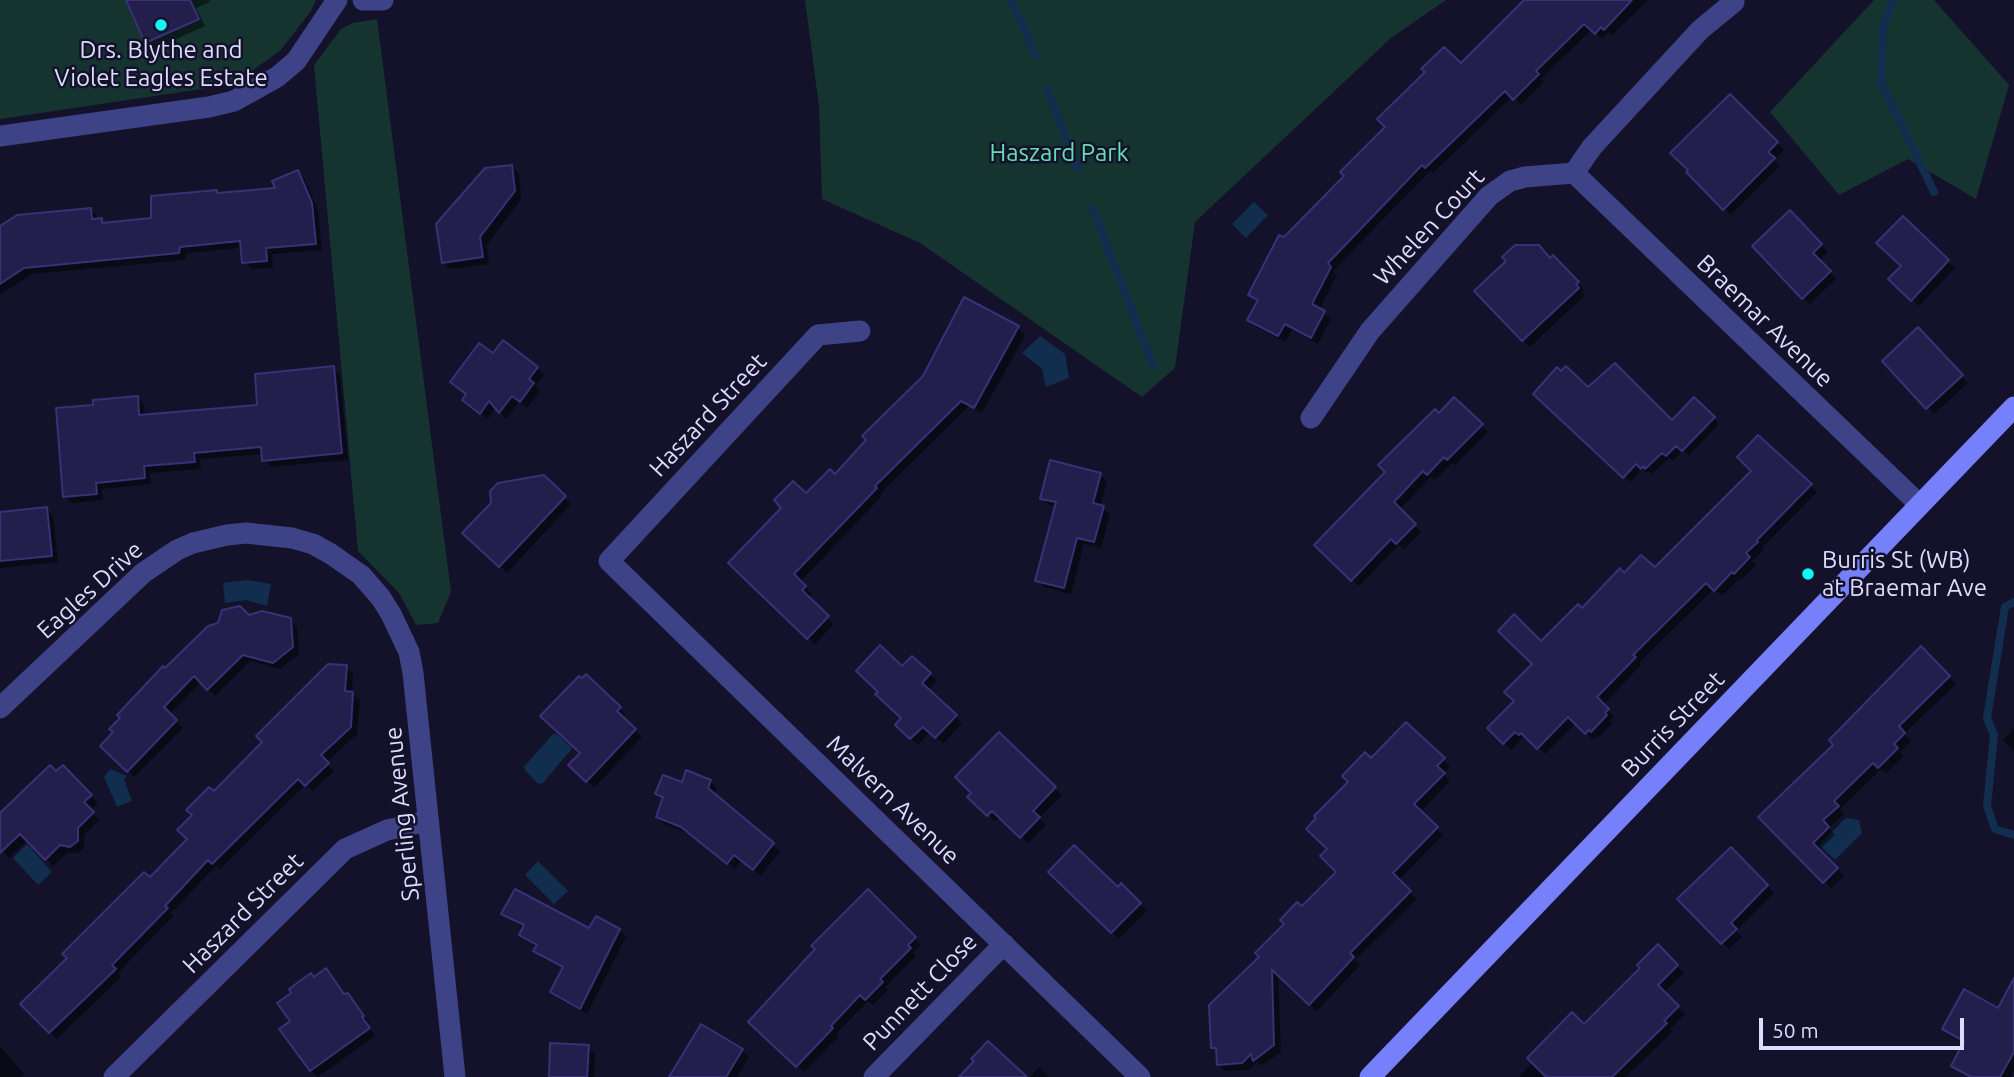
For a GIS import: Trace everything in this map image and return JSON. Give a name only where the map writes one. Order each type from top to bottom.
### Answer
[{"type":"street","points":[[0,136],[209,107],[234,101],[278,77],[296,61],[337,0]]},
{"type":"street","points":[[363,0],[383,0]]},
{"type":"street","points":[[1574,173],[1592,147],[1700,30],[1734,2]]},
{"type":"street","name":"Whelen Court","points":[[1311,418],[1387,310],[1497,188],[1525,177],[1574,173]]},
{"type":"street","name":"Braemar Avenue","points":[[1574,173],[1920,505]]},
{"type":"street","name":"Haszard Street","points":[[608,561],[818,335],[860,331]]},
{"type":"street","name":"Burris Street","points":[[1370,1077],[2014,407]]},
{"type":"street","name":"Eagles Drive","points":[[0,708],[143,573],[177,550],[193,543],[227,535],[268,534],[313,544],[348,565]]},
{"type":"street","name":"Malvern Avenue","points":[[608,561],[1140,1077]]},
{"type":"street","name":"Sperling Avenue","points":[[348,565],[371,585],[381,598],[409,652],[455,1077]]},
{"type":"street","name":"Haszard Street","points":[[114,1077],[345,849],[387,830],[428,821]]},
{"type":"street","name":"Punnett Close","points":[[874,1077],[1004,944]]},
{"type":"green space","points":[[0,0],[316,0],[311,11],[280,51],[240,79],[222,86],[0,119]]},
{"type":"green space","name":"Haszard Park","points":[[805,0],[1446,0],[1391,38],[1195,222],[1175,368],[1142,397],[920,243],[822,199],[819,106]]},
{"type":"green space","points":[[1874,0],[1934,0],[2009,85],[1976,199],[1908,159],[1839,195],[1770,112]]},
{"type":"green space","points":[[377,19],[451,592],[438,623],[416,625],[399,593],[358,551],[314,65],[341,29],[353,23]]},
{"type":"water","points":[[1254,202],[1268,215],[1246,238],[1232,224]]},
{"type":"water","points":[[1040,336],[1065,354],[1069,378],[1046,387],[1042,369],[1022,353]]},
{"type":"water","points":[[248,580],[271,584],[267,606],[246,600],[225,603],[223,583]]},
{"type":"water","points":[[553,734],[557,734],[572,748],[542,784],[537,783],[524,767]]},
{"type":"water","points":[[110,769],[127,776],[124,779],[132,801],[117,807],[104,777]]},
{"type":"water","points":[[1846,818],[1859,820],[1862,833],[1835,860],[1819,845]]},
{"type":"water","points":[[27,844],[52,872],[38,885],[13,858]]},
{"type":"water","points":[[538,861],[568,891],[554,904],[525,875]]},
{"type":"building","name":"Drs. Blythe and Violet Eagles Estate","points":[[126,0],[190,0],[199,19],[145,43]]},
{"type":"building","points":[[1524,0],[1632,0],[1604,30],[1601,27],[1595,34],[1584,24],[1536,71],[1539,74],[1513,100],[1505,91],[1425,168],[1422,165],[1328,263],[1331,267],[1312,304],[1325,311],[1311,338],[1285,324],[1278,336],[1247,320],[1258,300],[1248,295],[1279,235],[1284,237],[1344,176],[1340,172],[1385,127],[1377,119],[1425,72],[1421,69],[1444,47],[1461,63]]},
{"type":"building","points":[[1730,94],[1778,142],[1768,152],[1775,158],[1723,210],[1670,153]]},
{"type":"building","points":[[512,165],[515,191],[480,237],[483,257],[442,263],[436,224],[485,168]]},
{"type":"building","points":[[298,170],[312,203],[316,244],[266,248],[267,261],[242,263],[240,241],[180,247],[179,253],[24,268],[0,284],[0,226],[17,215],[91,208],[92,219],[102,218],[102,223],[151,218],[151,196],[275,188],[272,181]]},
{"type":"building","points":[[1790,210],[1822,244],[1813,253],[1831,271],[1802,299],[1752,246]]},
{"type":"building","points":[[1903,216],[1949,260],[1911,301],[1888,279],[1901,266],[1876,243]]},
{"type":"building","points":[[1515,245],[1539,245],[1550,258],[1553,255],[1579,282],[1576,284],[1579,288],[1522,341],[1474,291],[1506,261],[1502,257]]},
{"type":"building","points":[[964,297],[1019,326],[974,408],[961,401],[875,486],[877,488],[794,574],[806,586],[802,590],[829,616],[807,639],[728,563],[781,508],[774,500],[793,481],[806,493],[830,469],[835,474],[866,440],[862,436],[923,376]]},
{"type":"building","points":[[1918,327],[1963,375],[1926,409],[1882,361]]},
{"type":"building","points":[[503,340],[538,367],[529,379],[534,383],[520,402],[512,396],[499,413],[489,401],[480,414],[462,400],[466,394],[450,382],[479,343],[493,353]]},
{"type":"building","points":[[1615,363],[1672,420],[1694,397],[1715,417],[1682,451],[1676,446],[1666,456],[1662,453],[1645,469],[1636,464],[1623,478],[1533,394],[1557,367],[1561,371],[1566,366],[1588,387]]},
{"type":"building","points":[[334,366],[342,453],[262,461],[261,447],[194,453],[195,462],[144,466],[145,478],[96,483],[97,494],[63,497],[56,408],[93,405],[93,400],[138,396],[139,415],[257,405],[255,374]]},
{"type":"building","points":[[1454,397],[1483,424],[1447,460],[1444,457],[1427,475],[1423,471],[1394,502],[1416,524],[1396,544],[1391,539],[1351,581],[1314,545],[1385,472],[1378,465],[1435,409],[1439,413]]},
{"type":"building","points":[[1758,435],[1812,484],[1757,540],[1746,553],[1750,557],[1734,574],[1732,572],[1714,591],[1706,583],[1633,655],[1636,657],[1597,697],[1609,709],[1605,713],[1607,715],[1591,732],[1589,730],[1585,734],[1568,717],[1537,749],[1521,733],[1519,735],[1515,732],[1503,744],[1487,728],[1514,701],[1504,692],[1532,664],[1498,631],[1514,614],[1541,641],[1578,604],[1582,608],[1620,568],[1624,573],[1641,555],[1655,567],[1751,471],[1737,457]]},
{"type":"building","points":[[1050,460],[1101,473],[1093,503],[1104,506],[1094,542],[1077,538],[1064,588],[1035,581],[1056,502],[1040,499]]},
{"type":"building","points":[[544,475],[566,496],[499,567],[462,533],[491,503],[490,491],[498,483]]},
{"type":"building","points":[[47,507],[52,556],[0,561],[0,512]]},
{"type":"building","points":[[240,606],[249,615],[262,611],[291,618],[293,647],[273,663],[243,655],[207,690],[194,676],[164,707],[177,720],[127,772],[100,746],[113,732],[109,729],[120,718],[117,715],[163,666],[165,668],[208,626],[218,623],[222,610]]},
{"type":"building","points":[[880,645],[902,666],[912,656],[931,673],[922,683],[957,715],[935,738],[923,727],[910,739],[895,725],[901,718],[875,694],[878,692],[856,671]]},
{"type":"building","points":[[1921,646],[1950,676],[1899,726],[1905,733],[1894,744],[1898,748],[1878,768],[1873,763],[1834,801],[1839,806],[1823,820],[1829,827],[1813,843],[1838,868],[1823,883],[1758,817],[1833,745],[1829,740]]},
{"type":"building","points":[[328,664],[347,665],[345,691],[353,692],[351,727],[321,755],[329,763],[305,786],[298,779],[212,864],[208,860],[165,906],[168,908],[112,965],[116,969],[49,1033],[20,1004],[67,958],[62,954],[144,872],[150,877],[187,839],[177,830],[192,815],[186,810],[209,787],[214,791],[262,742],[256,736]]},
{"type":"building","points":[[586,674],[621,707],[617,711],[636,729],[586,782],[568,765],[580,753],[540,716],[579,676],[582,678]]},
{"type":"building","points":[[1406,722],[1445,758],[1437,766],[1445,773],[1414,804],[1438,827],[1393,873],[1411,891],[1350,953],[1354,957],[1309,1005],[1272,970],[1274,1045],[1253,1061],[1251,1054],[1242,1063],[1217,1065],[1216,1048],[1211,1048],[1209,1005],[1259,957],[1255,953],[1284,924],[1280,920],[1297,902],[1302,906],[1336,872],[1320,856],[1327,849],[1306,829],[1316,818],[1314,816],[1348,782],[1342,776],[1365,752],[1371,758]]},
{"type":"building","points":[[999,732],[1056,787],[1033,811],[1040,817],[1020,838],[992,811],[987,816],[967,797],[971,793],[955,777]]},
{"type":"building","points":[[50,765],[56,771],[63,765],[92,795],[84,802],[94,812],[78,828],[78,841],[70,847],[60,845],[45,860],[20,834],[0,853],[0,813]]},
{"type":"building","points":[[686,770],[711,780],[708,788],[774,843],[753,870],[734,855],[727,864],[681,827],[656,817],[663,797],[655,794],[663,775],[682,782]]},
{"type":"building","points":[[1074,845],[1118,887],[1121,883],[1141,903],[1111,933],[1048,872]]},
{"type":"building","points":[[1731,847],[1768,885],[1731,923],[1737,929],[1721,944],[1677,899]]},
{"type":"building","points":[[515,889],[589,928],[596,916],[620,929],[580,1009],[550,992],[563,967],[533,951],[537,945],[519,935],[524,925],[501,914]]},
{"type":"building","points":[[868,889],[916,937],[908,945],[911,948],[880,979],[883,982],[865,1000],[860,995],[796,1067],[748,1022],[815,949],[811,946]]},
{"type":"building","points":[[1658,944],[1678,965],[1658,985],[1679,1006],[1664,1021],[1667,1023],[1612,1077],[1546,1077],[1527,1058],[1572,1012],[1584,1024],[1640,968],[1637,965]]},
{"type":"building","points":[[326,968],[344,994],[348,993],[370,1028],[310,1071],[279,1029],[290,1021],[277,1003],[291,993],[289,989],[311,973],[314,977]]},
{"type":"building","points":[[2014,978],[2014,1052],[2000,1077],[1971,1077],[1951,1066],[1964,1041],[1942,1029],[1964,989],[1998,1008]]},
{"type":"building","points":[[701,1024],[743,1049],[726,1077],[669,1077]]},
{"type":"building","points":[[988,1041],[1027,1077],[959,1077]]},
{"type":"building","points":[[550,1043],[589,1045],[587,1077],[549,1077]]},
{"type":"waterway","points":[[1010,0],[1035,55]]},
{"type":"waterway","points":[[1893,0],[1883,27],[1881,82],[1934,192]]},
{"type":"waterway","points":[[1047,89],[1078,169]]},
{"type":"waterway","points":[[1093,209],[1153,366]]},
{"type":"waterway","points":[[2014,602],[2005,607],[1987,718],[1994,735],[1987,806],[1995,829],[2014,835]]},
{"type":"place","name":"Drs. Blythe and Violet Eagles Estate","points":[[161,25]]},
{"type":"place","name":"Burris St (WB) at Braemar Ave","points":[[1808,574]]}]
